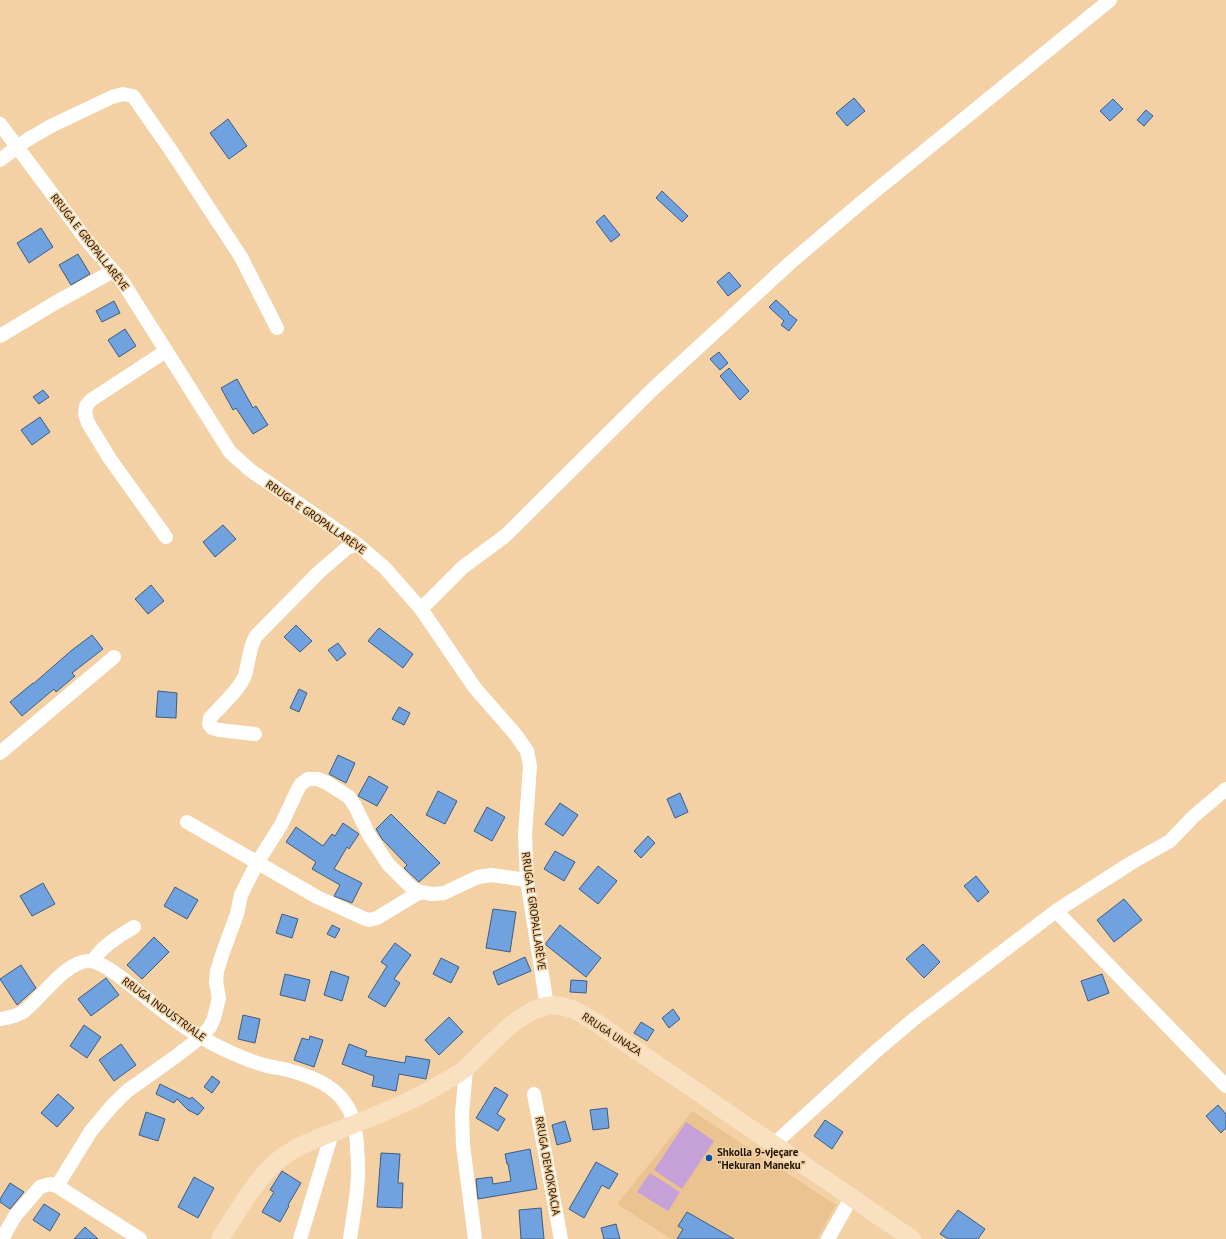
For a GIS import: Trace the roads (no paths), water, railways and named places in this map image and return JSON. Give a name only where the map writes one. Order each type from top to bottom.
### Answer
[{"type":"main road","name":"RRUGA UNAZA","points":[[220,1239],[249,1193],[275,1163],[290,1151],[307,1142],[405,1104],[444,1083],[466,1068],[498,1037],[520,1019],[535,1010],[547,1006],[559,1006],[569,1009],[594,1021],[912,1239]]},
{"type":"street","points":[[421,609],[463,567],[505,536],[654,388],[790,263],[863,201],[1110,0]]},
{"type":"street","points":[[0,160],[27,140],[51,126],[112,97],[123,94],[134,96],[241,257],[277,328]]},
{"type":"street","name":"RRUGA E GROPALLARËVE","points":[[0,124],[88,242],[122,281],[230,452],[250,470],[358,544],[385,568],[421,609],[475,688],[516,735],[527,751],[530,766],[525,835],[527,880],[547,1006]]},
{"type":"street","points":[[0,336],[113,271]]},
{"type":"street","points":[[166,351],[91,400],[86,406],[85,414],[88,423],[110,459],[166,537]]},
{"type":"street","points":[[255,734],[212,728],[209,724],[210,718],[241,683],[245,675],[251,644],[256,636],[324,568],[347,548],[358,544]]},
{"type":"street","points":[[0,753],[114,657]]},
{"type":"street","points":[[57,1186],[91,1131],[111,1107],[127,1091],[201,1038],[210,1027],[219,998],[216,982],[217,971],[237,914],[241,895],[257,862],[281,825],[301,784],[308,779],[318,779],[327,783],[348,798],[356,806],[370,835],[388,864],[412,888],[420,892],[432,894],[444,893],[478,877],[491,875],[527,880]]},
{"type":"street","points":[[774,1145],[874,1053],[914,1019],[1056,911],[1131,862],[1170,841],[1194,816],[1226,790]]},
{"type":"street","points":[[187,822],[317,896],[369,920],[377,918],[420,892]]},
{"type":"street","points":[[1056,911],[1226,1086]]},
{"type":"street","points":[[0,1019],[22,1013],[31,1006],[52,982],[80,962],[93,961],[98,952],[104,947],[134,927]]},
{"type":"street","name":"RRUGA INDUSTRIALE","points":[[93,961],[102,964],[153,1004],[201,1038],[252,1061],[291,1071],[321,1083],[336,1093],[345,1102],[351,1112],[355,1124],[358,1166],[358,1181],[350,1239]]},
{"type":"street","points":[[466,1068],[462,1114],[463,1146],[475,1239]]},
{"type":"street","name":"RRUGA DEMOKRACIA","points":[[534,1094],[561,1239]]},
{"type":"street","points":[[300,1239],[332,1133]]},
{"type":"street","points":[[2,1239],[15,1216],[40,1187],[50,1184],[57,1186],[140,1239]]},
{"type":"street","points":[[828,1239],[851,1198]]},
{"type":"place","name":"Shkolla 9-vjeçare \"Hekuran Maneku\"","points":[[709,1158]]}]
